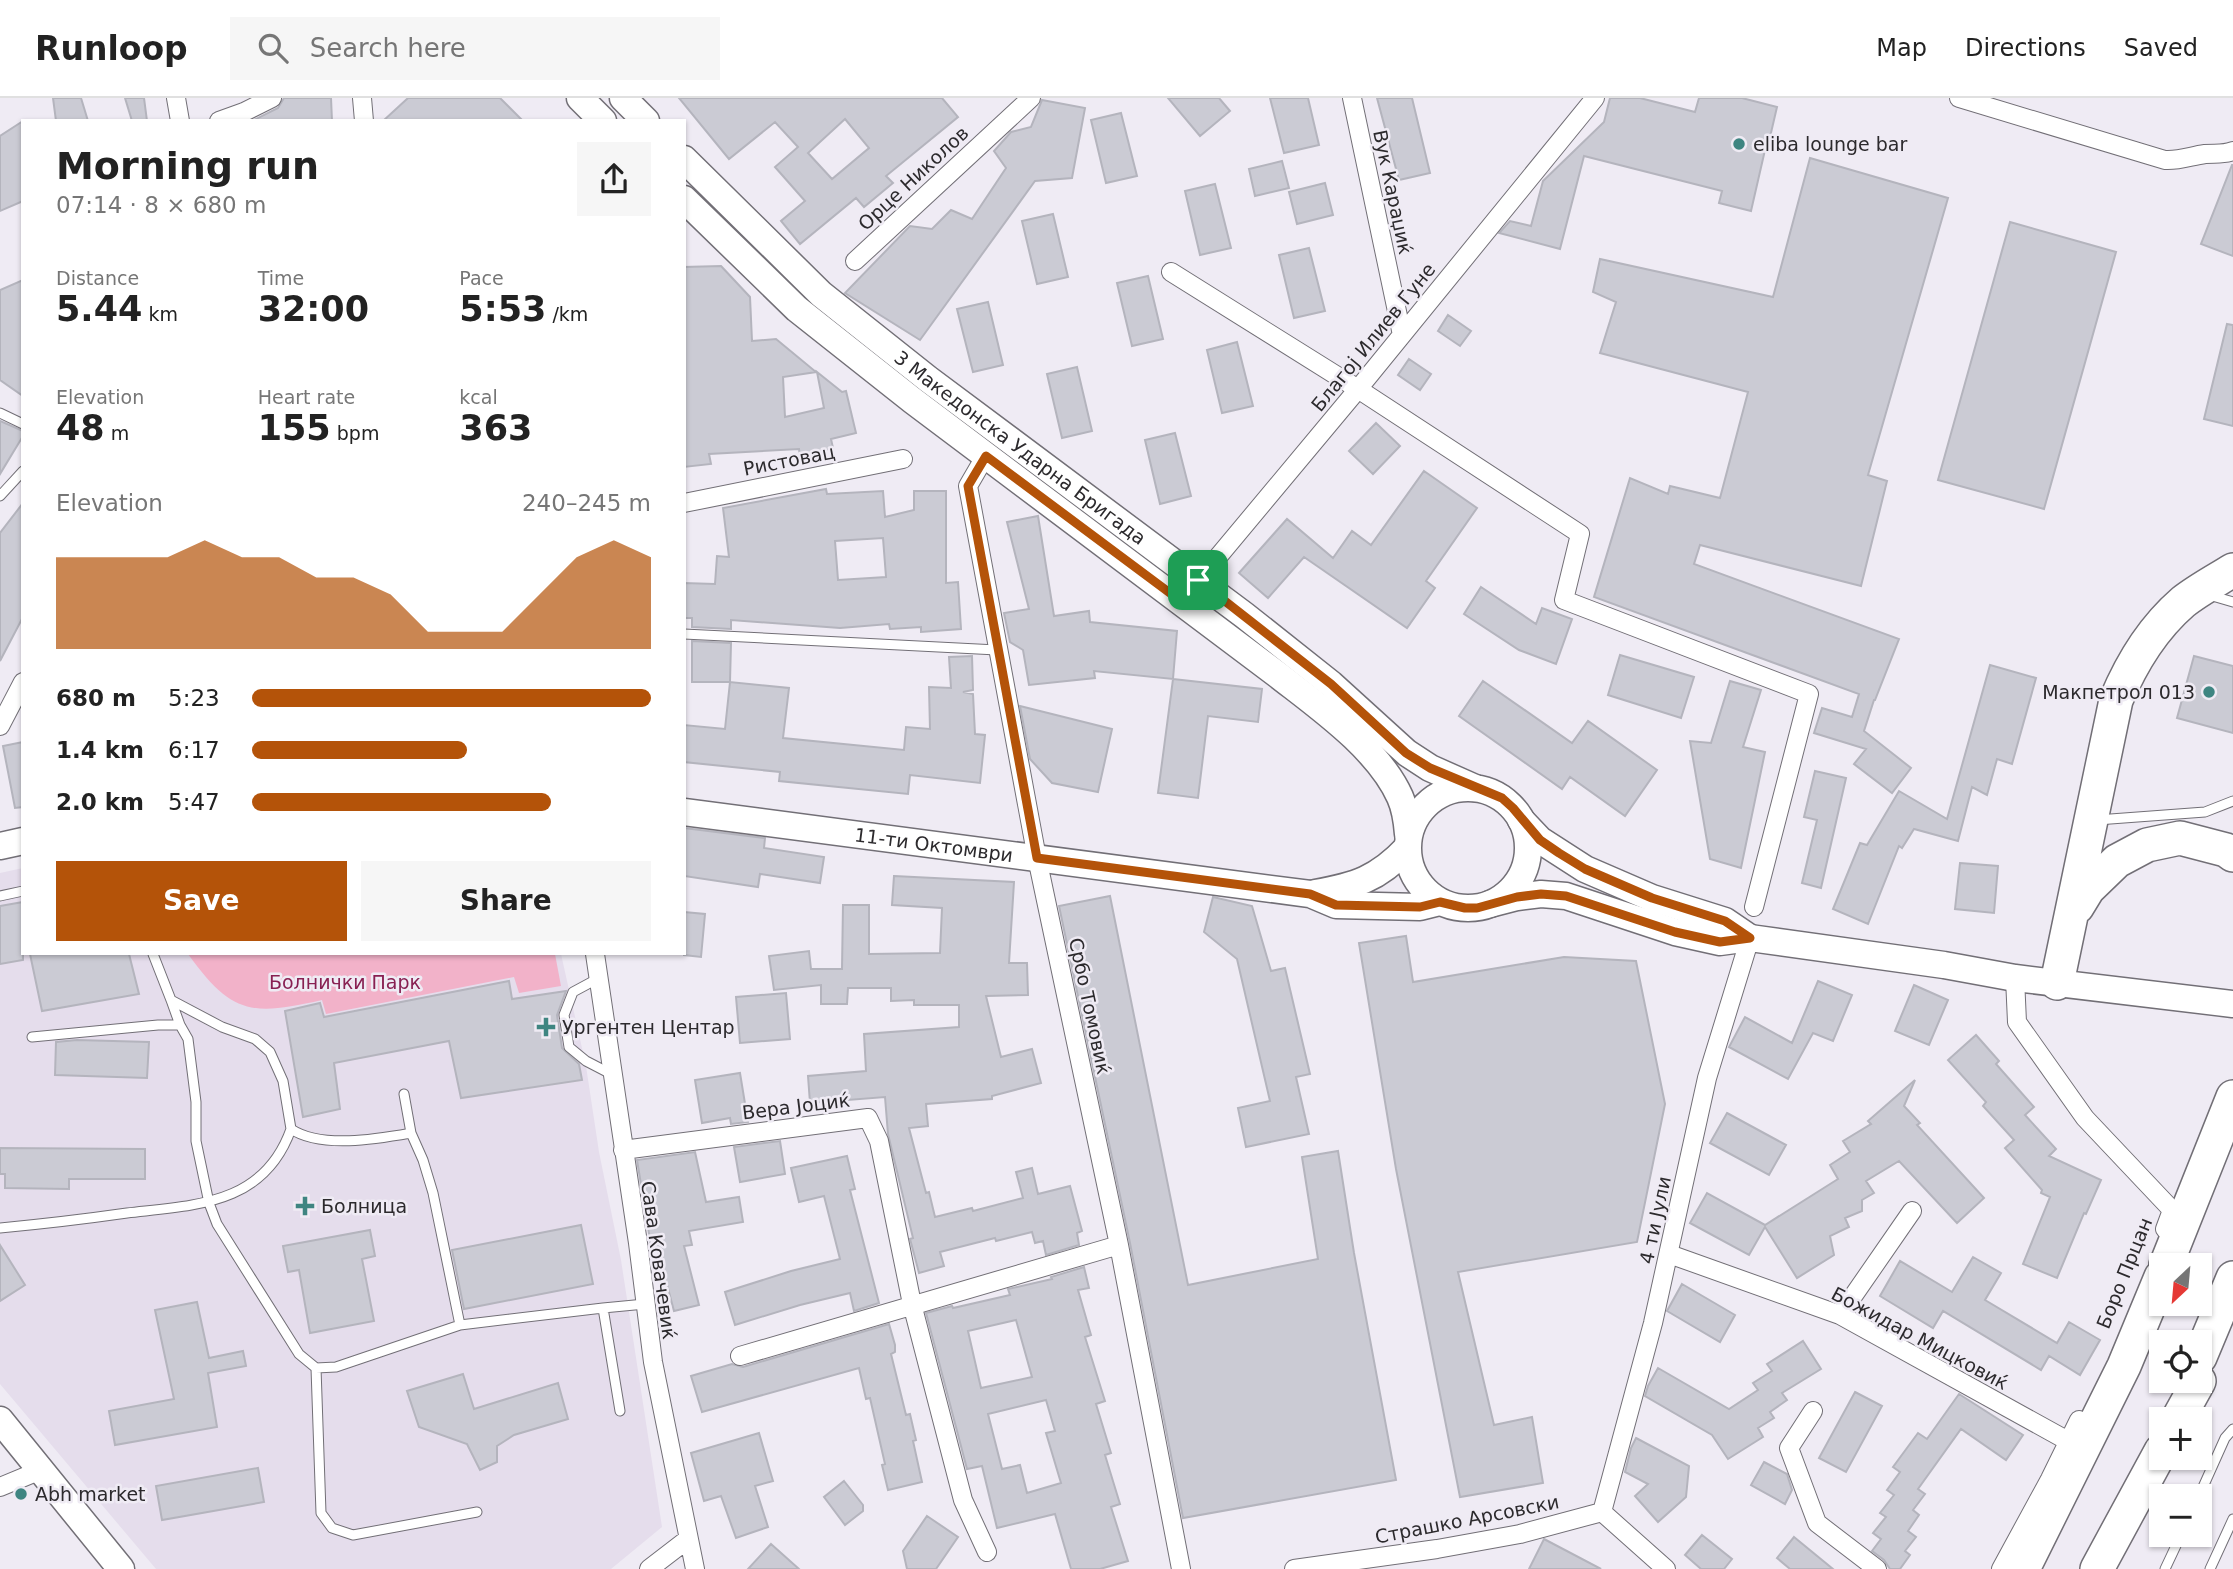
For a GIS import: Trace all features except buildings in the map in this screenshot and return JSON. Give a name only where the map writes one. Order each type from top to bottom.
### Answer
[{"type":"highway","points":[[2057,983],[2116,699],[2121,686],[2148,639],[2183,602],[2233,570]]},
{"type":"highway","points":[[2073,912],[2088,889],[2118,861],[2147,845],[2180,838],[2226,850],[2233,855]]},
{"type":"highway","points":[[2171,1253],[2233,1097]]},
{"type":"highway","points":[[2189,1253],[2233,1136]]},
{"type":"highway","points":[[2211,1330],[2233,1278]]},
{"type":"highway","points":[[2023,1569],[2124,1366],[2149,1306]]},
{"type":"highway","points":[[2039,1569],[2104,1450],[2163,1316]]},
{"type":"highway","points":[[2212,1356],[2233,1316]]},
{"type":"highway","points":[[2139,1493],[2149,1470]]},
{"type":"highway","points":[[2096,1569],[2151,1470]]},
{"type":"main road","points":[[580,98],[601,119]]},
{"type":"main road","points":[[623,98],[644,119]]},
{"type":"main road","name":"3 Македонска Ударна Бригада","points":[[686,161],[821,294],[928,379],[1198,580],[1331,684],[1406,753],[1430,768],[1475,788]]},
{"type":"main road","name":"3 Македонска Ударна Бригада","points":[[686,201],[797,309],[1329,716],[1372,756],[1400,796],[1408,841]]},
{"type":"main road","points":[[686,233],[713,227]]},
{"type":"main road","points":[[1750,938],[1725,921],[1652,898],[1585,869],[1540,840],[1513,808],[1489,791],[1475,788],[1453,789],[1433,798],[1414,820],[1408,841],[1409,865],[1416,880],[1440,902],[1465,908],[1541,894],[1566,896],[1675,932],[1720,942],[1750,938],[1930,963],[2015,978],[2233,1004]]},
{"type":"main road","name":"11-ти Октомври","points":[[686,813],[1310,894]]},
{"type":"main road","points":[[1490,904],[1503,898],[1513,888],[1527,862],[1527,834],[1521,820]]},
{"type":"main road","points":[[0,846],[21,841]]},
{"type":"main road","points":[[1310,894],[1350,887],[1381,873],[1408,841]]},
{"type":"main road","points":[[1310,894],[1336,905],[1420,907],[1440,902]]},
{"type":"main road","points":[[0,1420],[121,1569]]},
{"type":"street","points":[[176,98],[180,119]]},
{"type":"street","points":[[225,119],[272,98]]},
{"type":"street","points":[[362,98],[364,119]]},
{"type":"street","name":"Орце Николов","points":[[855,261],[1031,98]]},
{"type":"street","name":"Вук Караџиќ","points":[[1352,98],[1402,335]]},
{"type":"street","name":"Благој Илиев Гуне","points":[[1182,602],[1595,98]]},
{"type":"street","points":[[1959,98],[2165,160],[2185,160],[2233,151]]},
{"type":"street","points":[[1171,272],[1358,389],[1580,534],[1564,600],[1809,694],[1754,907]]},
{"type":"street","name":"Србо Томовиќ","points":[[986,456],[968,486],[1037,858],[1119,1245],[1181,1569]]},
{"type":"street","name":"Ристовац","points":[[686,503],[903,459]]},
{"type":"street","points":[[0,726],[21,686]]},
{"type":"street","name":"4 ти Јули","points":[[1602,1512],[1669,1254],[1707,1078],[1750,938]]},
{"type":"street","name":"Сава Ковачевиќ","points":[[595,955],[653,1362],[695,1569]]},
{"type":"street","name":"Боро Прцан","points":[[2001,1569],[2123,1337],[2172,1210],[2085,1118],[2017,1022],[2015,978]]},
{"type":"street","name":"Вера Јоциќ","points":[[623,1150],[868,1118],[879,1141],[912,1304],[963,1500],[987,1552]]},
{"type":"street","points":[[1840,1315],[1912,1211]]},
{"type":"street","points":[[740,1356],[1119,1245]]},
{"type":"street","name":"Божидар Мицковиќ","points":[[1669,1254],[1840,1315],[2068,1441]]},
{"type":"street","points":[[1813,1411],[1789,1448],[1817,1524],[1877,1569]]},
{"type":"street","points":[[0,1487],[41,1470]]},
{"type":"street","points":[[1602,1512],[1667,1569]]},
{"type":"street","name":"Страшко Арсовски","points":[[1294,1569],[1451,1547],[1520,1534],[1602,1512]]},
{"type":"street","points":[[649,1569],[688,1539]]},
{"type":"lane","points":[[0,414],[21,423]]},
{"type":"lane","points":[[0,496],[21,473]]},
{"type":"lane","points":[[2183,602],[2211,594],[2233,602]]},
{"type":"lane","points":[[686,634],[997,650]]},
{"type":"lane","points":[[2091,821],[2205,812],[2233,801]]},
{"type":"lane","points":[[0,896],[21,891]]},
{"type":"lane","points":[[153,955],[188,1039],[193,1066],[196,1141],[209,1203],[217,1224],[299,1354],[316,1368],[336,1367],[460,1325],[645,1304]]},
{"type":"lane","points":[[599,977],[573,992],[564,1015],[569,1047],[586,1061],[612,1075]]},
{"type":"lane","points":[[0,1228],[209,1203],[244,1188],[275,1163],[285,1147],[291,1129],[283,1082],[270,1052],[255,1039],[222,1027],[171,1000]]},
{"type":"lane","points":[[32,1037],[180,1025]]},
{"type":"lane","points":[[404,1094],[411,1132],[433,1193],[460,1325]]},
{"type":"lane","points":[[291,1129],[301,1136],[353,1140],[411,1132]]},
{"type":"lane","points":[[603,1308],[620,1411]]},
{"type":"lane","points":[[316,1368],[321,1513],[332,1528],[353,1535],[477,1512]]},
{"type":"lane","points":[[2204,1484],[2225,1438],[2233,1429]]},
{"type":"lane","points":[[2210,1569],[2233,1519]]},
{"type":"lane","points":[[2165,1569],[2175,1547]]},
{"type":"shaded area","name":"Болница","points":[[21,868],[21,955],[561,955],[586,1066],[599,1152],[621,1260],[662,1527],[611,1569],[156,1569],[0,1384],[0,873]]},
{"type":"green space","name":"Болнички Парк","points":[[189,955],[555,955],[561,986],[519,993],[514,977],[326,1014],[322,1000],[278,1008],[245,1006],[231,1000]]},
{"type":"place","name":"eliba lounge bar","points":[[1739,144]]},
{"type":"place","name":"Макпетрол 013","points":[[2209,692]]},
{"type":"place","name":"Ургентен Центар","points":[[546,1027]]},
{"type":"place","name":"Болница","points":[[305,1206]]},
{"type":"place","name":"Abh market","points":[[21,1494]]},
{"type":"route","points":[[986,456],[1182,602],[1198,580],[1331,684],[1406,753],[1430,768],[1502,798],[1540,840],[1559,853],[1585,869],[1652,898],[1725,921],[1750,938],[1720,942],[1675,932],[1591,902],[1566,896],[1541,894],[1517,897],[1477,908],[1440,902],[1420,907],[1336,905],[1310,894],[1037,858],[968,486],[986,456]]}]
